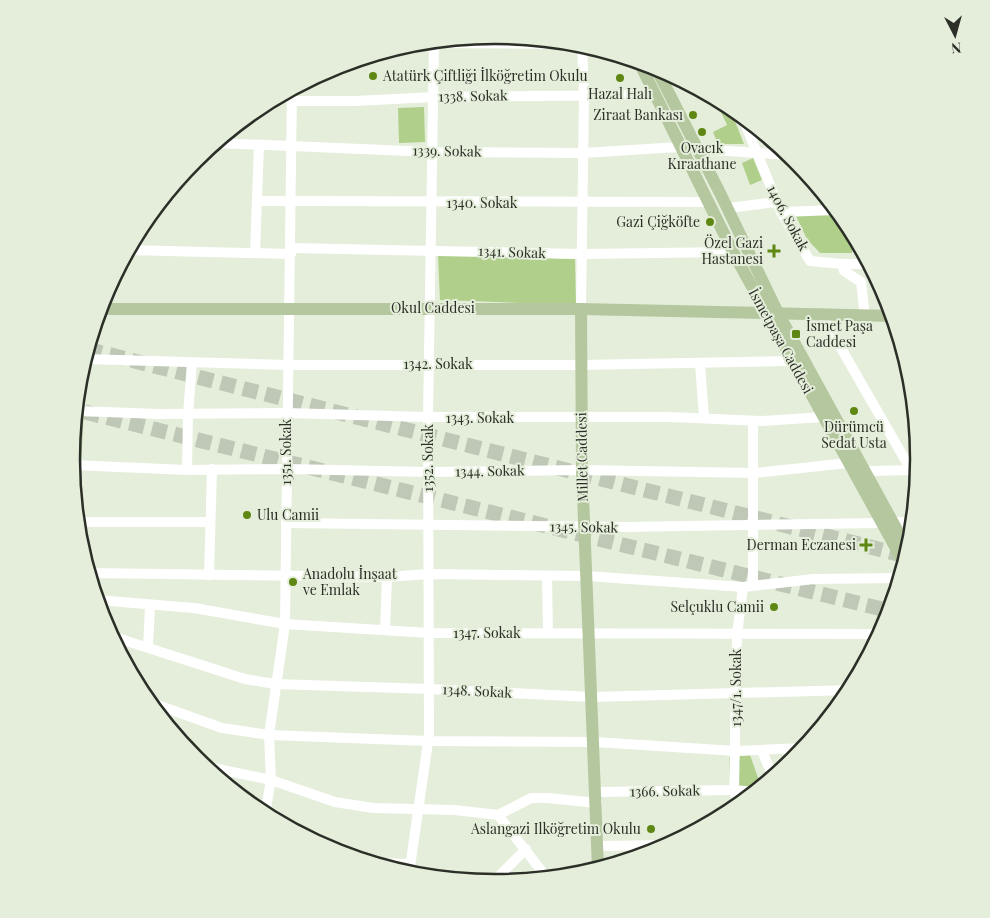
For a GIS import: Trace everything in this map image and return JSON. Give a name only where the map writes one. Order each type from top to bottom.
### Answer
[{"type":"main road","name":"İsmetpaşa Caddesi","points":[[642,71],[733,252],[772,313],[866,471],[899,552]]},
{"type":"main road","name":"İsmetpaşa Caddesi","points":[[660,78],[728,208],[792,361],[848,463],[887,523],[902,542]]},
{"type":"main road","name":"Okul Caddesi","points":[[108,308],[581,309],[885,316]]},
{"type":"main road","name":"Millet Caddesi","points":[[581,309],[582,470],[597,798],[598,861]]},
{"type":"street","name":"1352. Sokak","points":[[410,865],[428,741],[428,417],[434,48]]},
{"type":"street","name":"Millet Caddesi","points":[[581,309],[584,94],[582,53]]},
{"type":"street","name":"1338. Sokak","points":[[296,95],[355,101],[433,96],[654,95]]},
{"type":"street","name":"1351. Sokak","points":[[266,805],[271,780],[269,735],[285,624],[286,413],[289,365],[291,251],[290,97]]},
{"type":"street","name":"1406. Sokak","points":[[747,129],[779,207],[810,261],[842,264]]},
{"type":"street","name":"1339. Sokak","points":[[225,144],[433,152],[583,153],[680,147]]},
{"type":"street","points":[[255,253],[259,145]]},
{"type":"street","points":[[698,149],[777,154]]},
{"type":"street","name":"1340. Sokak","points":[[257,201],[708,202]]},
{"type":"street","points":[[728,208],[779,207],[827,210]]},
{"type":"street","name":"1341. Sokak","points":[[136,250],[255,253],[431,249],[582,254],[733,252]]},
{"type":"street","points":[[862,264],[842,264],[844,271],[861,282],[865,317]]},
{"type":"street","points":[[822,315],[910,463]]},
{"type":"street","name":"1342. Sokak","points":[[92,359],[289,365],[429,363],[581,365],[792,361]]},
{"type":"street","points":[[187,470],[188,414],[192,363]]},
{"type":"street","points":[[700,364],[704,418]]},
{"type":"street","name":"1343. Sokak","points":[[83,411],[188,414],[286,413],[428,417],[704,418],[753,421],[823,417]]},
{"type":"street","name":"1347/1. Sokak","points":[[736,797],[734,790],[737,635],[748,586],[754,524],[753,421]]},
{"type":"street","name":"1344. Sokak","points":[[80,466],[187,470],[287,469],[429,472],[582,470],[755,473],[848,463]]},
{"type":"street","points":[[209,575],[212,469]]},
{"type":"street","points":[[866,471],[910,470]]},
{"type":"street","points":[[85,522],[210,522]]},
{"type":"street","name":"1345. Sokak","points":[[286,523],[584,526],[905,522]]},
{"type":"street","points":[[96,572],[387,577],[428,574],[586,576],[748,586],[814,579],[892,578]]},
{"type":"street","points":[[547,576],[548,633]]},
{"type":"street","points":[[385,630],[387,577]]},
{"type":"street","name":"1347. Sokak","points":[[105,601],[150,606],[194,608],[285,624],[429,633],[871,634]]},
{"type":"street","points":[[148,647],[150,606]]},
{"type":"street","name":"1348. Sokak","points":[[121,639],[245,680],[275,684],[429,688],[592,697],[840,690]]},
{"type":"street","points":[[162,707],[222,728],[269,735],[428,741],[594,742],[736,751],[793,749]]},
{"type":"street","points":[[762,751],[770,770]]},
{"type":"street","points":[[219,769],[271,780],[335,802],[373,808],[455,810],[498,815],[542,871]]},
{"type":"street","name":"1366. Sokak","points":[[498,815],[532,798],[597,798],[744,791]]},
{"type":"street","points":[[598,846],[647,845]]},
{"type":"street","points":[[501,874],[526,849]]},
{"type":"green space","points":[[424,107],[425,142],[399,143],[398,108]]},
{"type":"green space","points":[[720,110],[735,120],[744,144],[718,144],[713,132],[727,125]]},
{"type":"green space","points":[[753,158],[762,180],[750,185],[742,163]]},
{"type":"green space","points":[[795,214],[830,214],[852,246],[852,253],[820,253],[807,239]]},
{"type":"green space","points":[[438,255],[575,259],[576,305],[440,300]]},
{"type":"green space","points":[[750,755],[759,779],[746,790],[729,789],[729,757]]},
{"type":"tunnel","points":[[94,351],[899,554]]},
{"type":"tunnel","points":[[85,412],[882,609]]},
{"type":"place","name":"Atatürk Çiftliği İlköğretim Okulu","points":[[373,76]]},
{"type":"place","name":"Hazal Halı","points":[[620,78]]},
{"type":"place","name":"Ziraat Bankası","points":[[693,115]]},
{"type":"place","name":"Ovacık Kıraathane","points":[[702,132]]},
{"type":"place","name":"Gazi Çiğköfte","points":[[710,222]]},
{"type":"place","name":"Özel Gazi Hastanesi","points":[[774,251]]},
{"type":"place","name":"İsmet Paşa Caddesi","points":[[796,334]]},
{"type":"place","name":"Dürümcü Sedat Usta","points":[[854,411]]},
{"type":"place","name":"Ulu Camii","points":[[247,515]]},
{"type":"place","name":"Derman Eczanesi","points":[[866,545]]},
{"type":"place","name":"Anadolu İnşaat ve Emlak","points":[[293,582]]},
{"type":"place","name":"Selçuklu Camii","points":[[774,607]]},
{"type":"place","name":"Aslangazi Ilköğretim Okulu","points":[[651,829]]}]
